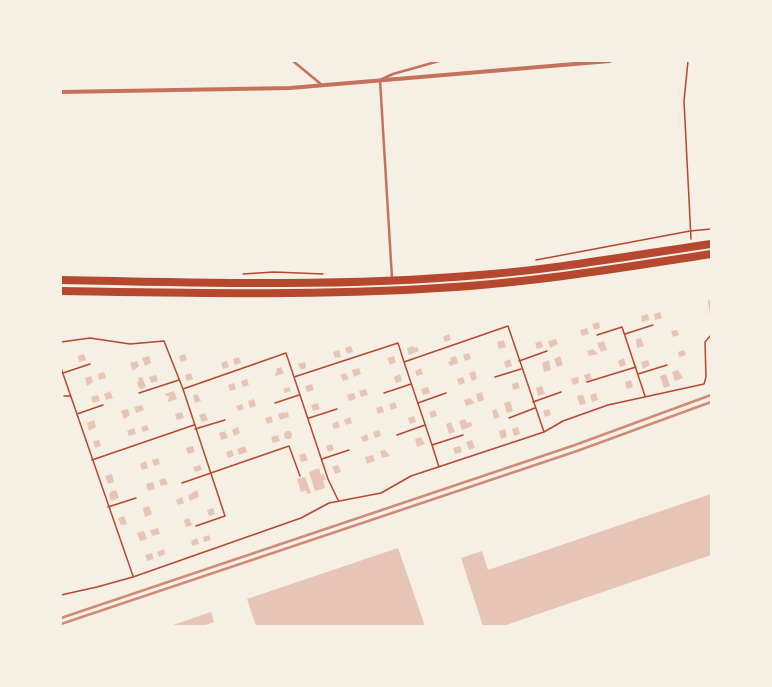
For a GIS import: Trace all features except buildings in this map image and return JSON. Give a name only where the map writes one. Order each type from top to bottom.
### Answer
[{"type":"main road","points":[[61,280],[307,283],[392,280],[482,275],[528,270],[711,244]]},
{"type":"main road","points":[[61,291],[313,293],[439,288],[529,280],[711,254]]},
{"type":"street","points":[[61,92],[323,86],[610,61]]},
{"type":"lane","points":[[293,61],[323,86]]},
{"type":"lane","points":[[392,280],[380,80],[393,74],[439,61]]},
{"type":"path","points":[[688,61],[684,115],[692,247]]},
{"type":"path","points":[[624,334],[653,325]]},
{"type":"path","points":[[404,362],[508,326],[544,432]]},
{"type":"path","points":[[597,335],[622,326],[645,396]]},
{"type":"path","points":[[61,595],[98,588],[133,577],[301,518],[329,503],[338,500],[381,493],[411,476],[544,432],[564,421],[608,404],[704,384],[706,377],[705,342],[711,335]]},
{"type":"path","points":[[61,342],[90,338],[130,344],[164,341],[183,389],[225,516],[196,526]]},
{"type":"path","points":[[294,377],[398,343],[439,467]]},
{"type":"path","points":[[520,361],[547,351]]},
{"type":"path","points":[[183,389],[286,353],[321,459],[332,489],[338,500]]},
{"type":"path","points":[[63,374],[90,364]]},
{"type":"path","points":[[638,374],[666,365]]},
{"type":"path","points":[[587,382],[636,367]]},
{"type":"path","points":[[61,368],[133,577]]},
{"type":"path","points":[[495,377],[522,368]]},
{"type":"path","points":[[139,393],[179,380]]},
{"type":"path","points":[[384,393],[412,384]]},
{"type":"path","points":[[533,402],[561,392]]},
{"type":"path","points":[[418,403],[446,393]]},
{"type":"path","points":[[275,403],[300,394]]},
{"type":"path","points":[[64,396],[71,396]]},
{"type":"path","points":[[77,414],[103,405]]},
{"type":"path","points":[[308,418],[337,408]]},
{"type":"path","points":[[509,418],[536,408]]},
{"type":"path","points":[[196,429],[225,420]]},
{"type":"path","points":[[92,460],[194,425]]},
{"type":"path","points":[[397,435],[426,425]]},
{"type":"path","points":[[432,446],[463,435]]},
{"type":"path","points":[[182,483],[289,446],[300,476]]},
{"type":"path","points":[[321,459],[349,450]]},
{"type":"path","points":[[108,507],[136,498]]},
{"type":"railway","points":[[61,618],[575,445],[711,395]]},
{"type":"railway","points":[[61,624],[577,451],[711,402]]}]
